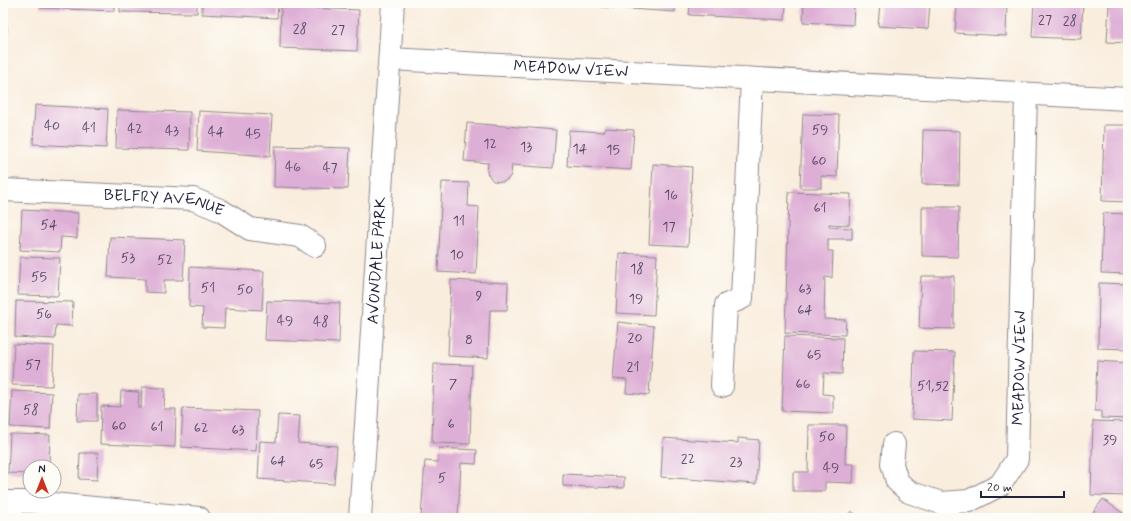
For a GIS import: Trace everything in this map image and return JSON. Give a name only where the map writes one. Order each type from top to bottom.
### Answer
[{"type":"street","name":"AVONDALE PARK","points":[[360,518],[380,179],[393,3]]},
{"type":"street","name":"MEADOW VIEW","points":[[390,59],[1128,99]]},
{"type":"street","points":[[722,386],[726,305],[742,298],[752,79]]},
{"type":"street","name":"MEADOW VIEW","points":[[894,444],[892,464],[897,481],[909,492],[941,504],[969,501],[1000,485],[1017,459],[1026,94]]},
{"type":"street","name":"BELFRY AVENUE","points":[[3,190],[193,199],[220,210],[250,229],[300,236],[315,246]]},
{"type":"street","points":[[3,502],[31,502],[199,518]]},
{"type":"building","points":[[40,3],[114,3],[114,11],[40,8]]},
{"type":"building","points":[[120,3],[197,3],[197,13],[120,12]]},
{"type":"building","points":[[202,3],[278,3],[277,18],[202,14]]},
{"type":"building","points":[[553,3],[589,3],[589,6]]},
{"type":"building","points":[[601,3],[675,3],[675,12],[601,7]]},
{"type":"building","points":[[690,3],[786,3],[785,20],[689,15]]},
{"type":"building","points":[[804,3],[854,3],[853,25],[803,22]]},
{"type":"building","points":[[880,3],[930,3],[928,29],[878,26]]},
{"type":"building","points":[[957,3],[1007,3],[1006,36],[955,33]]},
{"type":"building","points":[[1034,3],[1083,3],[1081,39],[1032,37]]},
{"type":"building","points":[[1109,5],[1128,6],[1128,43],[1107,42]]},
{"type":"building","points":[[281,7],[359,10],[357,51],[280,48]]},
{"type":"building","points":[[3,26],[7,26],[6,50],[3,50]]},
{"type":"building","points":[[35,105],[108,109],[106,148],[33,144]]},
{"type":"building","points":[[117,110],[190,112],[189,150],[116,148]]},
{"type":"building","points":[[199,111],[272,115],[270,156],[197,151]]},
{"type":"building","points":[[803,114],[839,115],[837,177],[821,176],[821,188],[800,188]]},
{"type":"building","points":[[467,123],[556,130],[553,168],[512,165],[511,175],[508,179],[503,182],[493,181],[487,173],[488,163],[464,161]]},
{"type":"building","points":[[1104,125],[1128,125],[1128,202],[1102,201]]},
{"type":"building","points":[[605,128],[634,130],[631,170],[567,166],[569,130],[604,132]]},
{"type":"building","points":[[923,130],[960,131],[959,185],[922,184]]},
{"type":"building","points":[[275,146],[350,148],[348,189],[274,187]]},
{"type":"building","points":[[653,164],[692,167],[688,246],[649,244]]},
{"type":"building","points":[[442,182],[469,183],[468,206],[479,207],[476,274],[438,272]]},
{"type":"building","points":[[789,192],[851,194],[849,225],[829,224],[829,227],[852,228],[852,239],[828,239],[828,251],[833,251],[832,278],[825,277],[824,319],[846,320],[845,335],[785,333]]},
{"type":"building","points":[[922,207],[959,207],[958,257],[922,256]]},
{"type":"building","points":[[22,210],[78,213],[77,238],[61,237],[60,252],[20,250]]},
{"type":"building","points":[[1103,213],[1128,214],[1128,274],[1101,273]]},
{"type":"building","points":[[110,237],[185,240],[183,280],[164,280],[164,293],[145,292],[145,279],[108,277]]},
{"type":"building","points":[[619,253],[657,255],[654,315],[616,313]]},
{"type":"building","points":[[20,257],[60,258],[58,296],[18,295]]},
{"type":"building","points":[[190,267],[264,271],[262,310],[225,308],[224,328],[202,327],[203,308],[189,307]]},
{"type":"building","points":[[921,276],[954,276],[954,329],[919,328]]},
{"type":"building","points":[[451,280],[508,283],[507,310],[490,310],[488,358],[448,356]]},
{"type":"building","points":[[1099,283],[1128,284],[1128,349],[1098,348]]},
{"type":"building","points":[[16,301],[73,302],[72,326],[56,325],[55,339],[15,337]]},
{"type":"building","points":[[267,301],[340,303],[339,343],[265,340]]},
{"type":"building","points":[[618,322],[654,326],[649,395],[626,393],[627,380],[613,379]]},
{"type":"building","points":[[785,336],[843,338],[842,374],[824,373],[823,394],[833,395],[833,413],[782,411]]},
{"type":"building","points":[[14,344],[54,346],[52,386],[12,385]]},
{"type":"building","points":[[914,351],[955,352],[952,421],[912,419]]},
{"type":"building","points":[[1097,361],[1128,363],[1128,419],[1101,418],[1101,411],[1095,411]]},
{"type":"building","points":[[434,364],[472,365],[470,444],[432,443]]},
{"type":"building","points":[[142,387],[165,388],[164,409],[176,409],[175,447],[100,444],[101,406],[120,407],[121,391],[139,392],[138,408],[141,408]]},
{"type":"building","points":[[12,391],[52,393],[50,429],[10,427]]},
{"type":"building","points":[[78,394],[97,394],[97,421],[77,421]]},
{"type":"building","points":[[183,408],[258,411],[256,451],[181,447]]},
{"type":"building","points":[[278,415],[300,416],[298,443],[337,446],[334,484],[258,479],[260,441],[276,442]]},
{"type":"building","points":[[1093,421],[1128,422],[1128,496],[1091,495]]},
{"type":"building","points":[[809,425],[846,425],[845,464],[854,464],[853,483],[825,482],[825,491],[793,491],[793,472],[808,472]]},
{"type":"building","points":[[10,434],[50,435],[49,459],[22,459],[22,474],[8,473]]},
{"type":"building","points":[[663,438],[738,443],[738,438],[759,440],[756,484],[661,477]]},
{"type":"building","points":[[439,448],[477,450],[476,464],[461,463],[458,518],[421,518],[425,461],[438,462]]},
{"type":"building","points":[[80,453],[98,453],[97,480],[79,479]]},
{"type":"building","points":[[563,474],[624,477],[624,488],[563,486]]},
{"type":"building","points":[[1103,499],[1128,517],[1128,518],[1089,518]]},
{"type":"building","points":[[851,511],[860,518],[846,518]]}]
